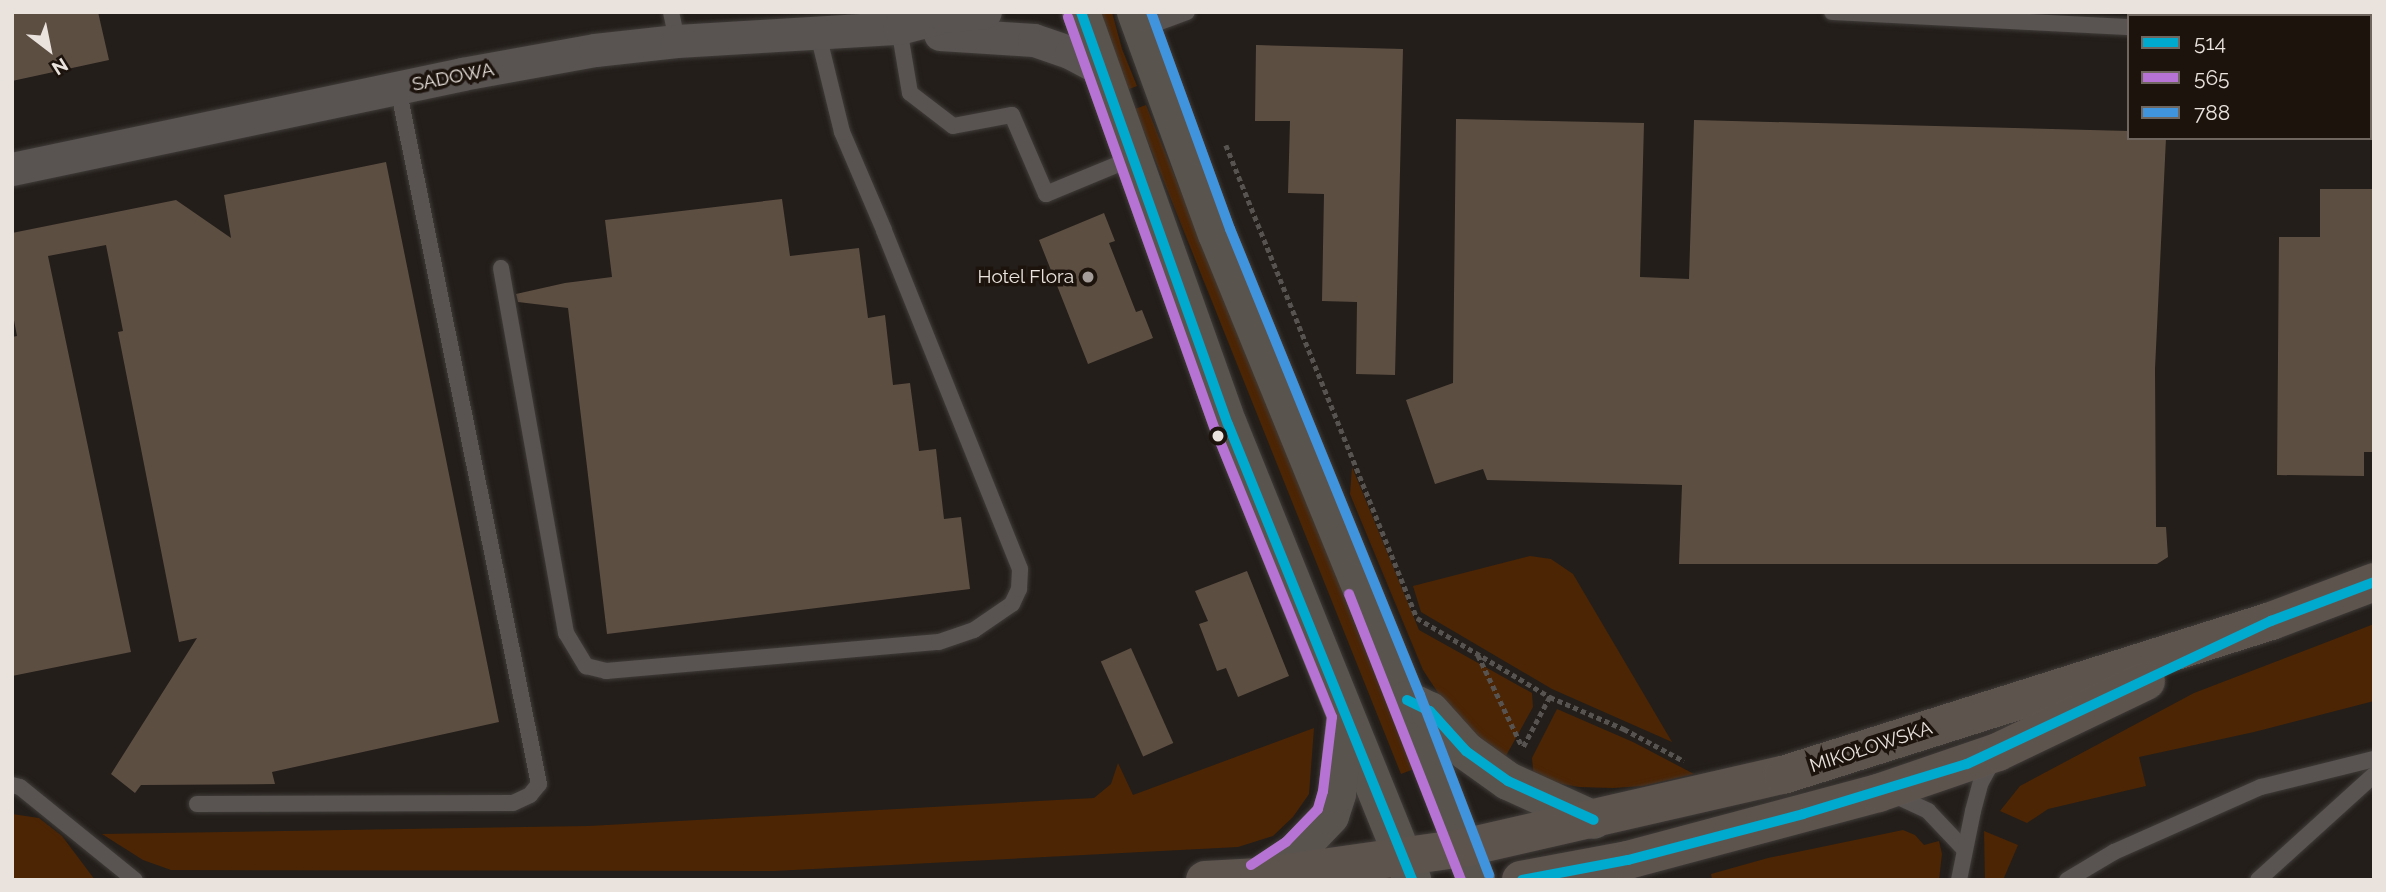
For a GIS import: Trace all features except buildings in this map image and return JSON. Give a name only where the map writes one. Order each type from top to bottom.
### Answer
[{"type":"main road","points":[[1081,12],[1098,68],[1228,424],[1407,868]]},
{"type":"main road","points":[[1138,21],[1217,234],[1407,700],[1470,864]]},
{"type":"main road","name":"MIKOŁOWSKA","points":[[1205,880],[1470,864],[1594,820],[1783,775],[2271,621],[2374,582]]},
{"type":"main road","name":"MIKOŁOWSKA","points":[[1521,880],[1614,870],[1878,793],[1998,752],[2271,621]]},
{"type":"main road","points":[[1407,700],[1430,711],[1466,751],[1516,764],[1594,820]]},
{"type":"main road","points":[[1259,877],[1295,853],[1330,816],[1337,793],[1346,715]]},
{"type":"street","name":"SADOWA","points":[[12,169],[398,88],[595,50],[674,27],[818,34],[899,28],[945,16],[985,12]]},
{"type":"street","name":"SADOWA","points":[[899,28],[1034,40],[1062,49],[1098,68]]},
{"type":"lane","points":[[1138,21],[1187,12]]},
{"type":"lane","points":[[1832,12],[1943,15],[2127,27]]},
{"type":"lane","points":[[899,28],[910,93],[953,126],[1012,115],[1046,194],[1133,158]]},
{"type":"lane","points":[[500,268],[566,633],[586,666],[606,671],[939,642],[974,630],[1012,604],[1019,589],[1020,569],[842,132],[818,34]]},
{"type":"lane","points":[[197,804],[513,803],[530,795],[539,784],[398,88]]},
{"type":"lane","points":[[1959,880],[1981,782],[1998,752]]},
{"type":"lane","points":[[2067,880],[2114,852],[2261,787],[2374,759]]},
{"type":"lane","points":[[2259,880],[2374,775]]},
{"type":"lane","points":[[12,785],[20,788],[135,880]]},
{"type":"lane","points":[[1878,793],[1899,796],[1928,811],[1964,849]]},
{"type":"path","points":[[1225,143],[1417,618],[1550,697],[1623,729],[1692,765]]},
{"type":"path","points":[[1478,655],[1516,764]]},
{"type":"path","points":[[1516,764],[1550,697]]},
{"type":"shaded area","points":[[1100,12],[1112,12],[1122,49],[1137,86],[1127,90]]},
{"type":"shaded area","points":[[1146,105],[1414,769],[1401,774],[1135,109]]},
{"type":"shaded area","points":[[1352,467],[1419,630],[1532,693],[1533,707],[1502,763],[1452,714],[1423,670],[1350,494]]},
{"type":"shaded area","points":[[1530,556],[1551,559],[1573,574],[1672,742],[1552,689],[1421,612],[1413,586]]},
{"type":"shaded area","points":[[2374,624],[2374,701],[2254,732],[2139,757],[2146,786],[2048,809],[2027,823],[2000,811],[2020,786],[2194,693]]},
{"type":"shaded area","points":[[1557,709],[1633,742],[1694,774],[1643,786],[1613,788],[1579,787],[1534,779],[1532,758]]},
{"type":"shaded area","points":[[1314,728],[1309,794],[1293,817],[1273,836],[1238,847],[774,871],[171,870],[143,860],[102,834],[589,826],[1094,798],[1111,784],[1118,763],[1133,795]]},
{"type":"shaded area","points":[[12,814],[39,818],[62,836],[95,880],[12,880]]},
{"type":"shaded area","points":[[1903,830],[1915,835],[1924,845],[1939,841],[1942,854],[1939,880],[1712,880],[1711,874],[1768,858]]},
{"type":"shaded area","points":[[1984,831],[2018,845],[2003,880],[1985,880]]},
{"type":"transit line","name":"514","points":[[1081,12],[1228,424],[1412,880]]},
{"type":"transit line","name":"788","points":[[1151,12],[1230,229],[1420,695],[1489,875]]},
{"type":"transit line","name":"565","points":[[1068,17],[1215,429],[1332,717],[1323,791],[1318,809],[1286,842],[1251,865]]},
{"type":"transit line","name":"514","points":[[1522,880],[1628,860],[1803,814],[1967,764],[2271,621],[2374,582]]},
{"type":"transit line","name":"565","points":[[1349,594],[1461,880]]},
{"type":"transit line","name":"514","points":[[1407,700],[1430,711],[1466,751],[1508,781],[1594,820]]},
{"type":"place","name":"Hotel Flora","points":[[1088,277]]}]
